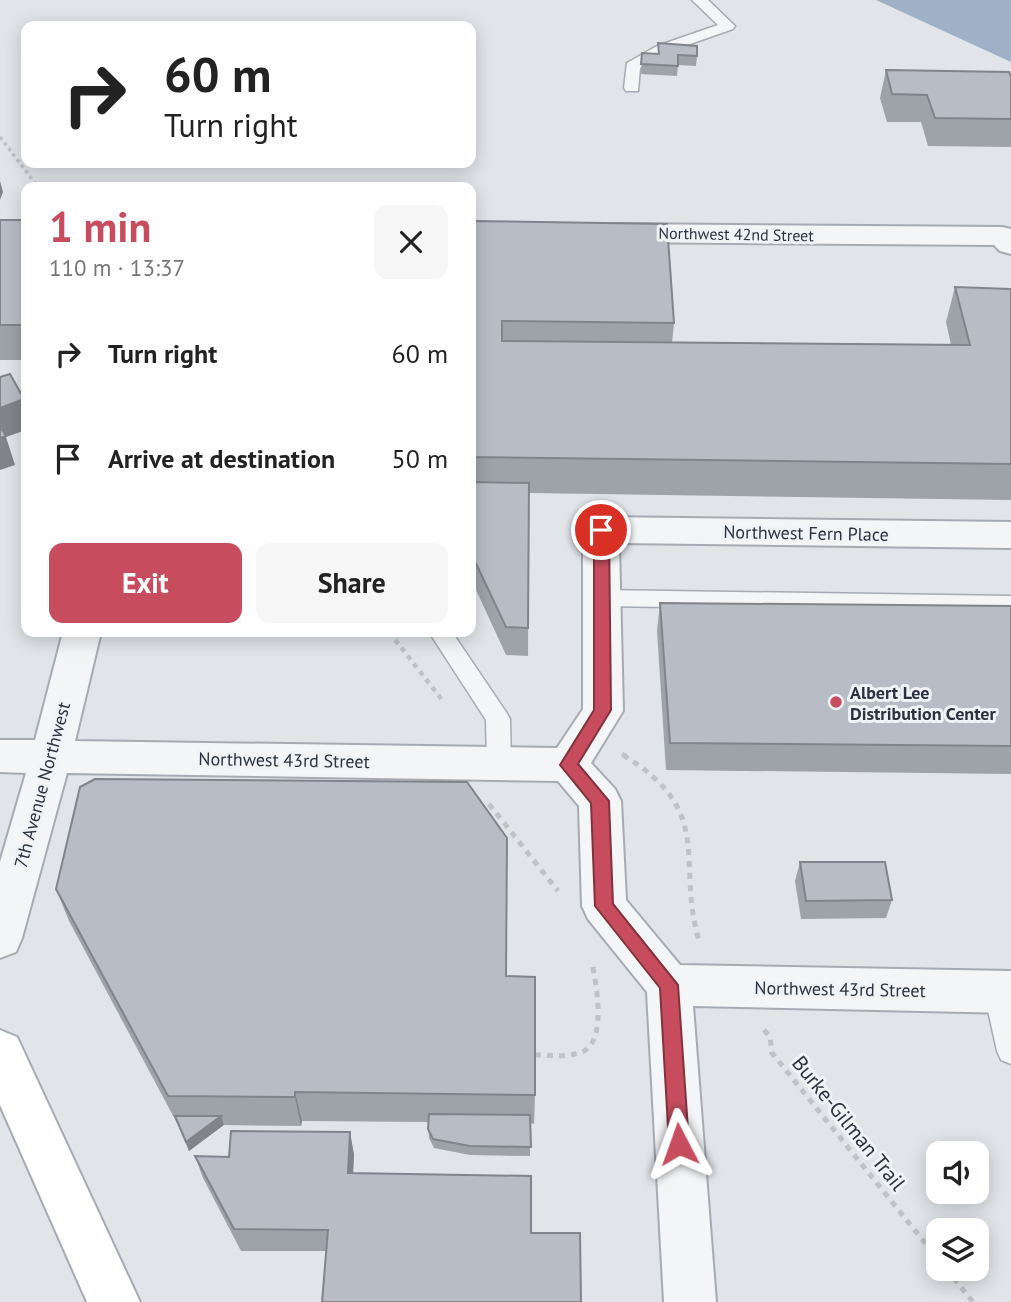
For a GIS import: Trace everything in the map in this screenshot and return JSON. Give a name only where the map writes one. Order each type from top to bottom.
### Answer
[{"type":"main road","points":[[0,1052],[114,1302]]},
{"type":"street","name":"Northwest 42nd Street","points":[[583,232],[1006,241]]},
{"type":"street","name":"Northwest Fern Place","points":[[602,598],[601,530],[1011,535]]},
{"type":"street","points":[[602,598],[603,710],[568,765],[600,801],[604,906],[669,985],[690,1302]]},
{"type":"street","name":"7th Avenue Northwest","points":[[0,938],[51,757],[81,637]]},
{"type":"street","name":"Northwest 43rd Street","points":[[0,756],[568,765]]},
{"type":"street","name":"Northwest 43rd Street","points":[[669,985],[1004,992]]},
{"type":"lane","points":[[632,88],[632,66],[662,49],[728,26],[699,0]]},
{"type":"lane","points":[[602,598],[1011,604]]},
{"type":"lane","points":[[443,637],[498,719],[499,764]]},
{"type":"lane","points":[[1004,992],[1011,1051]]},
{"type":"path","points":[[0,137],[21,165]]},
{"type":"path","points":[[24,168],[34,182]]},
{"type":"path","points":[[393,637],[449,709]]},
{"type":"path","points":[[622,754],[656,775],[671,790],[682,811],[695,928],[702,947]]},
{"type":"path","points":[[489,804],[563,897]]},
{"type":"path","points":[[535,1055],[581,1053],[589,1049],[596,1031],[599,1006],[590,953]]},
{"type":"path","name":"Burke-Gilman Trail","points":[[770,1037],[772,1052],[926,1244]]},
{"type":"path","points":[[956,1281],[973,1302]]},
{"type":"water","points":[[876,0],[1011,0],[1011,62]]},
{"type":"building","points":[[658,43],[697,46],[697,56],[678,55],[678,66],[641,64],[642,53],[659,54]]},
{"type":"building","points":[[886,70],[1009,72],[1011,119],[935,118],[927,95],[892,94]]},
{"type":"building","points":[[0,220],[21,220],[21,325],[0,325]]},
{"type":"building","points":[[476,221],[667,224],[674,323],[502,321],[502,341],[970,345],[955,287],[1011,289],[1011,464],[476,457]]},
{"type":"building","points":[[10,374],[21,394],[21,400],[0,408],[0,377]]},
{"type":"building","points":[[0,427],[6,436],[0,438]]},
{"type":"building","points":[[476,482],[529,483],[528,628],[506,627],[476,564]]},
{"type":"building","name":"Albert Lee Distribution Center","points":[[660,603],[1011,606],[1011,746],[670,743]]},
{"type":"building","points":[[95,779],[467,782],[507,838],[506,976],[535,977],[535,1095],[295,1092],[295,1097],[168,1096],[56,889],[80,787]]},
{"type":"building","points":[[800,862],[885,862],[892,900],[806,901]]},
{"type":"building","points":[[429,1114],[530,1115],[531,1147],[470,1146],[433,1139],[428,1129]]},
{"type":"building","points":[[175,1116],[221,1116],[186,1142]]},
{"type":"building","points":[[231,1131],[350,1132],[348,1173],[531,1176],[531,1233],[580,1233],[581,1302],[322,1302],[328,1230],[234,1229],[195,1156],[229,1157]]},
{"type":"place","name":"Albert Lee Distribution Center","points":[[836,702]]},
{"type":"route","points":[[601,530],[603,710],[568,765],[600,801],[604,906],[669,985],[679,1144]]}]
